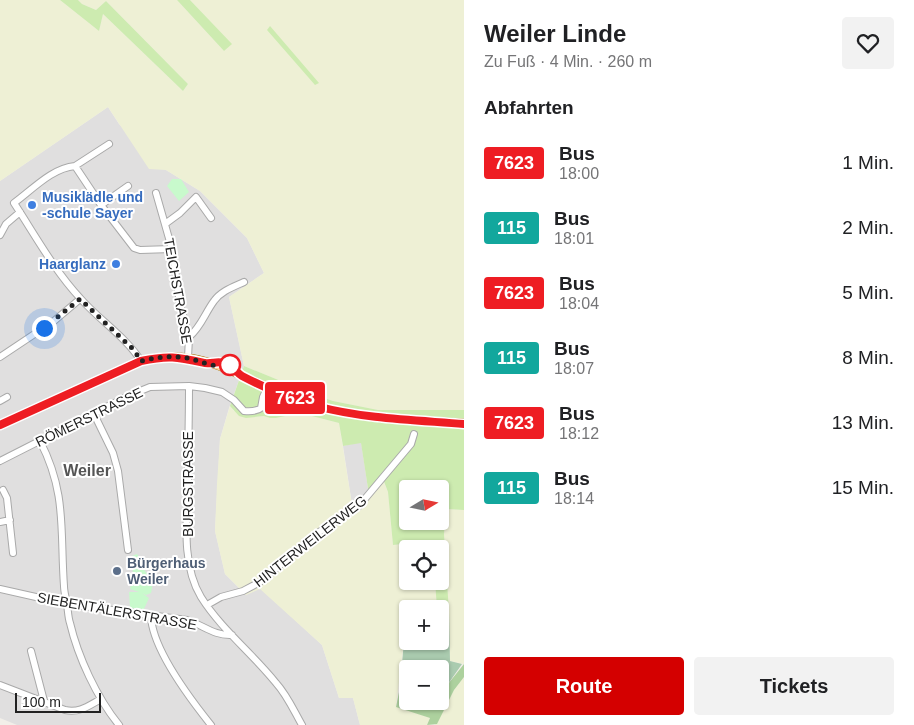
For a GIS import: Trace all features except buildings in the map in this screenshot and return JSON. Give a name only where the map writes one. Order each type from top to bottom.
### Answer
[{"type":"main road","points":[[0,425],[141,361],[162,357],[188,358],[222,368],[314,406],[350,414],[377,418],[464,424]]},
{"type":"street","points":[[109,144],[75,166],[66,167],[56,172],[14,203],[62,276],[80,299],[134,350],[141,361]]},
{"type":"street","points":[[75,166],[101,205],[134,248],[140,250],[172,249]]},
{"type":"street","points":[[101,205],[128,186]]},
{"type":"street","name":"TEICHSTRASSE","points":[[156,193],[172,249],[180,304],[188,337],[188,358]]},
{"type":"street","name":"TEICHSTRASSE","points":[[165,224],[180,213],[196,197],[211,218]]},
{"type":"street","points":[[0,235],[6,224],[20,212]]},
{"type":"street","points":[[188,337],[196,331],[214,301],[223,292],[244,282]]},
{"type":"street","points":[[0,357],[54,321],[80,299]]},
{"type":"street","name":"RÖMERSTRASSE","points":[[0,461],[128,396],[150,387],[189,386],[222,392],[234,400],[244,411],[252,412],[261,408],[263,397],[270,389]]},
{"type":"street","name":"BURGSTRASSE","points":[[189,386],[187,529],[189,559],[193,578],[207,605],[278,684],[302,725]]},
{"type":"street","points":[[0,401],[7,397]]},
{"type":"street","points":[[94,414],[113,453],[118,471],[128,550]]},
{"type":"street","name":"HINTERWEILERWEG","points":[[207,605],[221,597],[243,591],[260,582],[319,532],[358,507],[411,444],[414,434]]},
{"type":"street","points":[[40,441],[50,460],[59,492],[62,518],[64,588],[69,623],[84,665],[101,699],[120,725]]},
{"type":"street","points":[[3,490],[7,498],[13,553]]},
{"type":"street","points":[[0,522],[10,520]]},
{"type":"street","name":"SIEBENTÄLERSTRASSE","points":[[0,589],[67,604],[186,620],[199,624],[216,634],[232,635]]},
{"type":"street","points":[[151,616],[154,634],[175,675],[212,725]]},
{"type":"street","points":[[31,651],[44,701]]},
{"type":"street","points":[[0,685],[74,712],[101,699]]},
{"type":"shaded area","points":[[108,107],[119,124],[166,170],[200,191],[247,238],[264,273],[229,297],[244,366],[220,439],[215,531],[225,574],[246,595],[260,588],[322,645],[339,698],[353,698],[360,725],[17,725],[0,718],[0,181]]},
{"type":"shaded area","points":[[361,442],[369,495],[353,511],[343,446]]},
{"type":"green space","points":[[0,0],[60,0],[99,31],[103,14],[183,91],[188,84],[106,1],[96,10],[82,4],[78,0],[177,0],[224,51],[231,44],[190,0],[464,0],[464,410],[378,410],[333,401],[244,366],[229,297],[264,273],[247,238],[200,191],[166,170],[149,169],[108,107],[0,181]]},
{"type":"green space","points":[[60,0],[78,0],[82,4],[96,10],[106,1],[188,84],[183,91],[103,14],[99,31]]},
{"type":"green space","points":[[177,0],[190,0],[232,44],[224,51]]},
{"type":"green space","points":[[270,26],[319,83],[315,85],[267,30]]},
{"type":"green space","points":[[172,179],[181,179],[189,192],[179,201],[167,186]]},
{"type":"green space","points":[[244,366],[333,401],[378,410],[464,410],[464,510],[449,509],[449,480],[399,480],[399,530],[444,530],[444,540],[399,540],[399,544],[393,545],[388,492],[383,479],[369,495],[361,443],[343,446],[339,423],[300,413],[276,418],[264,416],[246,418],[239,416],[230,406]]},
{"type":"green space","points":[[230,406],[234,411],[257,417],[276,418],[300,413],[339,423],[353,511],[382,478],[388,492],[393,545],[399,544],[399,590],[436,590],[436,600],[399,600],[399,650],[403,650],[402,660],[399,660],[396,706],[399,707],[399,710],[407,710],[430,718],[427,725],[360,725],[353,698],[339,698],[322,645],[260,589],[246,595],[225,574],[215,531],[220,439]]},
{"type":"green space","points":[[449,509],[464,510],[464,664],[450,661],[448,590],[449,540],[444,540],[444,530],[449,530]]},
{"type":"green space","points":[[137,554],[152,584],[151,593],[146,595],[142,593],[149,598],[144,609],[130,608],[129,592],[139,592],[130,589],[133,577],[132,556]]},
{"type":"green space","points":[[436,590],[448,590],[448,600],[436,600]]},
{"type":"green space","points":[[449,612],[450,661],[462,664],[449,683],[449,660],[402,660],[403,650],[449,650]]},
{"type":"green space","points":[[464,664],[464,677],[449,700],[449,683]]},
{"type":"green space","points":[[464,677],[464,725],[435,725],[443,710],[449,710],[449,699]]},
{"type":"green space","points":[[399,692],[399,708],[396,707]]},
{"type":"green space","points":[[405,710],[444,710],[437,724],[427,725],[430,718]]},
{"type":"bus line","name":"7623","points":[[0,425],[141,361],[162,357],[183,357],[207,363],[222,362],[236,369],[240,375],[274,391],[314,406],[350,414],[377,418],[464,424]]},
{"type":"place","name":"Musiklädle und -schule Sayer","points":[[32,205]]},
{"type":"place","name":"Haarglanz","points":[[116,264]]},
{"type":"place","name":"Bürgerhaus Weiler","points":[[117,571]]},
{"type":"district","name":"Weiler","points":[[87,470]]},
{"type":"route","points":[[44,328],[80,299],[134,350],[141,361],[162,357],[179,357],[222,368],[230,365]]}]
